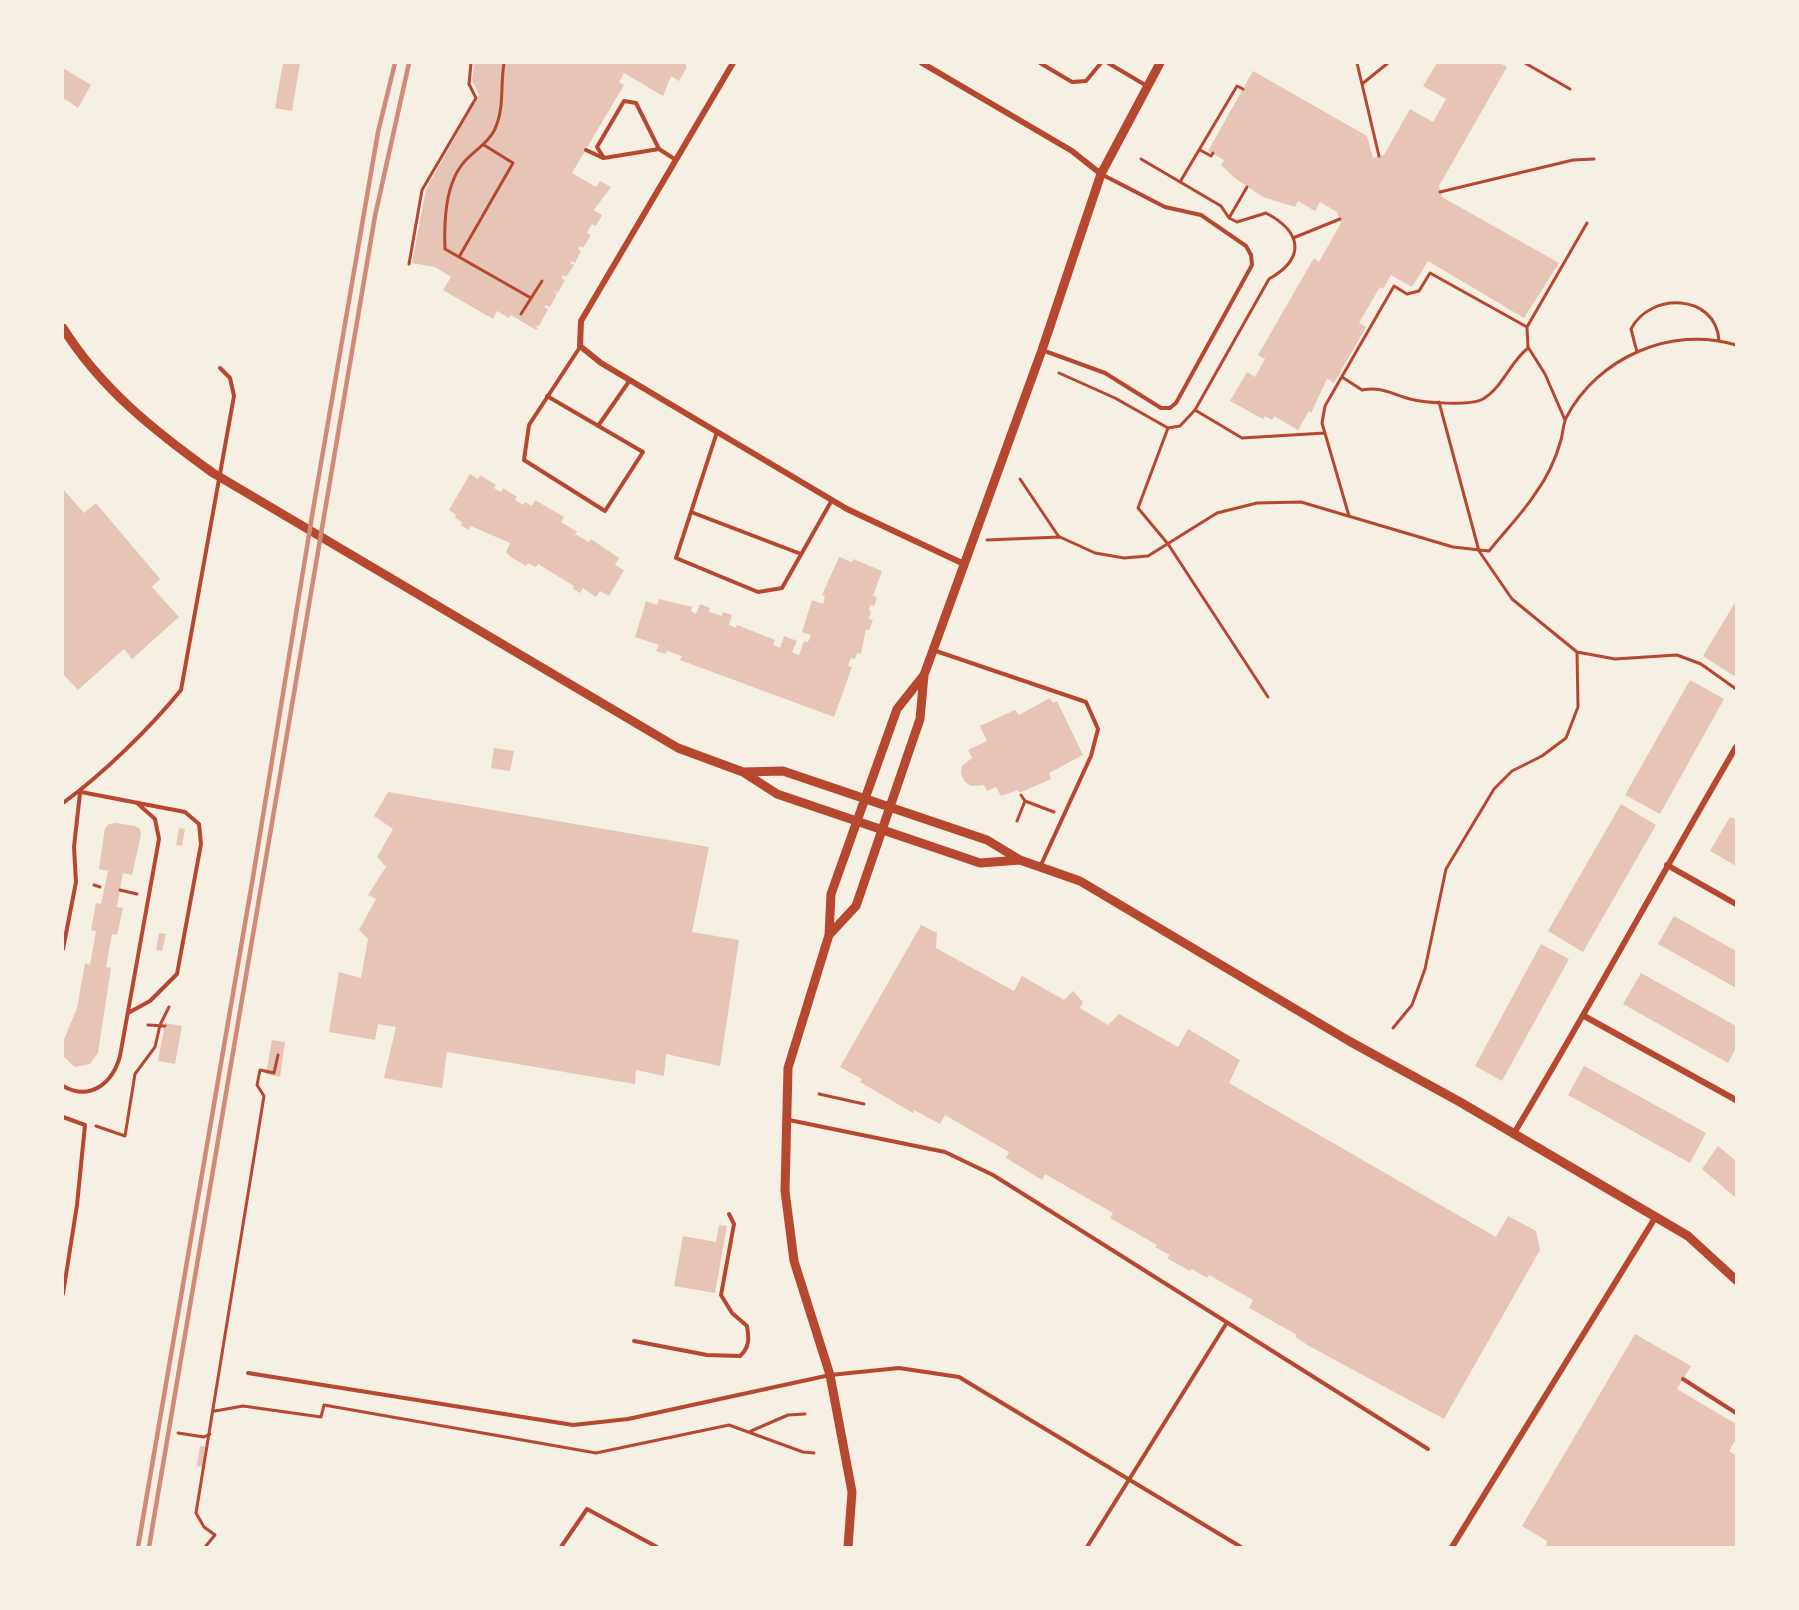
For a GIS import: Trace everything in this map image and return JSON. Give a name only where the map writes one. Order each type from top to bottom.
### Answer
[{"type":"street","points":[[734,63],[581,321],[580,346],[601,363],[832,500],[964,564]]},
{"type":"street","points":[[922,63],[1072,151],[1101,174]]},
{"type":"street","points":[[829,935],[856,906],[920,719],[924,675],[1042,350],[1101,174],[1160,63]]},
{"type":"street","points":[[63,328],[87,362],[119,398],[159,434],[196,461],[377,571],[678,748],[743,772],[777,794],[880,831],[980,863],[1020,860]]},
{"type":"street","points":[[848,1547],[852,1492],[830,1375],[795,1261],[785,1191],[788,1068],[829,935],[831,894],[855,822],[866,799],[897,709],[924,675]]},
{"type":"street","points":[[1512,1135],[1584,1016],[1667,865],[1736,747]]},
{"type":"street","points":[[743,772],[783,771],[987,840],[1020,860],[1080,881],[1688,1236],[1736,1280]]},
{"type":"street","points":[[1667,865],[1736,904]]},
{"type":"street","points":[[1584,1016],[1736,1100]]},
{"type":"street","points":[[1452,1547],[1655,1218]]},
{"type":"lane","points":[[1040,63],[1072,82],[1086,81],[1101,63]]},
{"type":"lane","points":[[1108,63],[1147,87]]},
{"type":"lane","points":[[604,158],[597,147],[624,101],[636,103],[659,149],[676,161]]},
{"type":"lane","points":[[586,150],[604,158],[659,149]]},
{"type":"lane","points":[[1042,350],[1105,373],[1161,408],[1170,408],[1176,403],[1252,265],[1251,255],[1246,246],[1201,215],[1165,207],[1101,174]]},
{"type":"lane","points":[[547,396],[643,452],[605,511],[524,460],[528,425],[547,396],[580,346]]},
{"type":"lane","points":[[63,803],[80,792],[165,710],[182,690],[234,396],[230,378],[220,368]]},
{"type":"lane","points":[[598,426],[630,380]]},
{"type":"lane","points":[[717,432],[676,558],[758,592],[782,588],[832,500]]},
{"type":"lane","points":[[691,512],[801,554]]},
{"type":"lane","points":[[933,650],[1086,702],[1098,729],[1091,756],[1041,867]]},
{"type":"lane","points":[[80,792],[191,815],[199,824],[201,844],[177,974],[150,1001],[128,1013]]},
{"type":"lane","points":[[63,949],[76,882],[74,847],[80,792]]},
{"type":"lane","points":[[63,1086],[76,1091],[89,1091],[107,1083],[117,1065],[159,839],[155,819],[137,803]]},
{"type":"lane","points":[[63,1117],[85,1125],[77,1204],[63,1294]]},
{"type":"lane","points":[[785,1119],[945,1152],[993,1175],[1226,1324],[1428,1449]]},
{"type":"lane","points":[[634,1341],[707,1355],[740,1356],[744,1352],[749,1345],[747,1326],[732,1313],[721,1295],[734,1224],[729,1214]]},
{"type":"lane","points":[[1087,1547],[1226,1324]]},
{"type":"lane","points":[[248,1373],[573,1425],[628,1419],[830,1375],[899,1368],[959,1377],[1241,1547]]},
{"type":"lane","points":[[1683,1379],[1736,1413]]},
{"type":"lane","points":[[561,1547],[587,1509],[657,1547]]},
{"type":"path","points":[[409,264],[422,190],[476,98],[469,84],[471,63]]},
{"type":"path","points":[[504,63],[501,83],[502,105],[493,132],[484,145],[465,161],[458,171],[448,201],[446,249],[531,298],[542,281],[521,314]]},
{"type":"path","points":[[1357,63],[1379,156]]},
{"type":"path","points":[[1361,85],[1388,63]]},
{"type":"path","points":[[1525,63],[1570,89]]},
{"type":"path","points":[[1180,182],[1237,86],[1243,89]]},
{"type":"path","points":[[459,257],[513,163],[484,145]]},
{"type":"path","points":[[1200,150],[1211,156],[1212,153]]},
{"type":"path","points":[[1059,373],[1115,398],[1168,428],[1180,426],[1195,410],[1269,279],[1285,270],[1293,261],[1296,248],[1286,226],[1266,213],[1241,221],[1229,218],[1221,206],[1141,159]]},
{"type":"path","points":[[1440,192],[1573,160],[1594,159]]},
{"type":"path","points":[[1229,218],[1247,187]]},
{"type":"path","points":[[1293,238],[1340,219]]},
{"type":"path","points":[[1565,420],[1545,374],[1528,347],[1527,327],[1587,223]]},
{"type":"path","points":[[1349,517],[1322,423],[1325,406],[1394,286],[1407,294],[1419,291],[1430,273],[1527,327]]},
{"type":"path","points":[[1637,352],[1631,329],[1635,322],[1653,308],[1668,303],[1690,305],[1711,316],[1718,330],[1719,340]]},
{"type":"path","points":[[973,539],[1013,540],[1060,537],[1095,553],[1125,558],[1148,556],[1217,513],[1257,503],[1301,502],[1452,547],[1489,551],[1535,495],[1561,442],[1565,420],[1595,377],[1637,352],[1678,340],[1719,340],[1736,345]]},
{"type":"path","points":[[1342,377],[1362,390],[1377,387],[1411,399],[1439,402],[1480,401],[1493,392],[1520,354],[1528,347]]},
{"type":"path","points":[[1439,402],[1479,551],[1512,599],[1577,652],[1615,659],[1677,655],[1701,664],[1736,689]]},
{"type":"path","points":[[1195,410],[1242,438],[1325,433]]},
{"type":"path","points":[[1168,428],[1138,508],[1168,544],[1268,697]]},
{"type":"path","points":[[1020,479],[1060,537]]},
{"type":"path","points":[[1394,1028],[1412,1005],[1425,969],[1446,869],[1494,789],[1512,771],[1542,756],[1566,738],[1578,707],[1577,652]]},
{"type":"path","points":[[1021,795],[1025,801],[1064,815]]},
{"type":"path","points":[[1017,821],[1025,801]]},
{"type":"path","points":[[94,885],[100,886]]},
{"type":"path","points":[[120,890],[137,894]]},
{"type":"path","points":[[85,1125],[125,1136],[135,1074],[155,1047],[169,1007]]},
{"type":"path","points":[[148,1025],[162,1026]]},
{"type":"path","points":[[205,1547],[215,1535],[204,1527],[196,1513],[215,1411],[264,1096],[257,1085],[260,1070],[273,1073],[277,1055]]},
{"type":"path","points":[[819,1094],[864,1104]]},
{"type":"path","points":[[215,1411],[243,1406],[321,1417],[324,1405],[596,1453],[729,1425],[803,1452],[814,1453]]},
{"type":"path","points":[[749,1432],[788,1416],[805,1414]]},
{"type":"path","points":[[178,1433],[204,1437],[210,1434]]},
{"type":"building","points":[[283,63],[300,63],[292,111],[275,108]]},
{"type":"building","points":[[474,63],[685,63],[687,67],[679,81],[671,76],[663,96],[624,73],[619,82],[624,85],[572,173],[596,187],[600,181],[611,187],[594,210],[602,215],[596,226],[592,224],[587,233],[591,235],[583,248],[580,246],[578,249],[581,251],[575,263],[571,261],[570,263],[574,265],[566,277],[563,275],[561,278],[565,280],[558,293],[554,290],[557,294],[550,307],[546,305],[544,307],[548,309],[539,326],[534,326],[538,328],[536,330],[511,315],[509,318],[497,311],[493,319],[443,290],[451,277],[435,267],[412,263],[426,189],[479,95],[472,80]]},
{"type":"building","points":[[1437,63],[1500,63],[1507,67],[1439,186],[1442,197],[1559,263],[1524,318],[1428,261],[1412,287],[1391,275],[1383,289],[1380,287],[1359,323],[1366,327],[1334,383],[1327,379],[1311,413],[1309,411],[1298,430],[1274,416],[1272,420],[1265,416],[1263,419],[1230,401],[1247,372],[1255,377],[1265,359],[1258,355],[1314,258],[1319,262],[1341,223],[1337,212],[1320,202],[1315,211],[1298,201],[1295,207],[1263,197],[1236,179],[1221,165],[1224,160],[1208,151],[1253,71],[1367,136],[1373,158],[1384,155],[1410,109],[1433,122],[1446,99],[1423,86]]},
{"type":"building","points":[[63,68],[91,85],[78,108],[65,99],[63,102]]},
{"type":"building","points":[[470,474],[478,479],[480,475],[496,485],[494,488],[501,492],[503,488],[517,497],[515,500],[523,505],[525,502],[532,506],[535,500],[564,517],[561,522],[577,532],[575,534],[589,542],[591,539],[619,558],[615,565],[624,570],[609,596],[600,591],[596,597],[583,588],[580,593],[573,589],[574,586],[538,564],[536,567],[528,563],[526,566],[511,557],[506,552],[510,543],[471,526],[468,530],[461,525],[462,522],[455,518],[456,515],[449,510]]},
{"type":"building","points":[[63,489],[84,513],[96,503],[160,579],[152,587],[179,617],[132,659],[124,649],[78,690],[63,674]]},
{"type":"building","points":[[839,557],[852,562],[853,559],[882,571],[873,596],[877,597],[874,606],[870,605],[869,619],[873,620],[869,631],[866,629],[861,654],[857,653],[855,659],[851,658],[848,666],[852,667],[834,717],[680,660],[682,656],[667,651],[665,654],[656,651],[659,645],[635,637],[646,601],[657,605],[659,599],[692,607],[691,611],[696,614],[700,604],[710,608],[709,612],[722,616],[723,612],[732,615],[729,625],[736,628],[737,625],[775,640],[773,645],[780,648],[784,636],[797,641],[792,652],[799,655],[804,641],[808,642],[811,635],[802,632],[812,600],[823,604],[825,596],[822,595]]},
{"type":"building","points":[[1736,601],[1736,672],[1734,676],[1703,656]]},
{"type":"building","points":[[1690,680],[1724,699],[1660,814],[1625,795]]},
{"type":"building","points":[[1050,698],[1053,703],[1057,701],[1083,755],[1049,773],[1051,779],[1019,793],[1018,790],[1001,796],[996,787],[987,791],[984,785],[971,786],[965,782],[961,774],[962,766],[972,758],[968,750],[987,741],[980,726],[1015,710],[1019,715]]},
{"type":"building","points":[[494,748],[514,751],[510,771],[491,768]]},
{"type":"building","points":[[388,792],[709,847],[692,932],[739,940],[720,1066],[666,1054],[664,1076],[636,1070],[635,1084],[447,1052],[442,1088],[384,1078],[396,1027],[378,1024],[375,1040],[329,1032],[339,972],[361,978],[368,939],[359,930],[376,899],[368,895],[386,867],[377,857],[393,829],[374,816]]},
{"type":"building","points":[[1621,804],[1656,825],[1583,952],[1548,931]]},
{"type":"building","points":[[1730,817],[1736,820],[1736,866],[1710,851]]},
{"type":"building","points":[[109,824],[135,826],[140,829],[141,835],[132,875],[123,873],[117,907],[123,908],[117,935],[112,934],[106,967],[111,968],[98,1053],[90,1064],[75,1067],[64,1057],[63,1042],[77,1008],[85,963],[90,965],[96,931],[91,930],[96,903],[101,904],[108,871],[99,869],[105,828]]},
{"type":"building","points":[[179,828],[185,829],[182,846],[176,845]]},
{"type":"building","points":[[1674,916],[1736,951],[1736,988],[1658,944]]},
{"type":"building","points":[[921,925],[937,933],[936,948],[1014,991],[1022,976],[1064,1000],[1073,991],[1083,1002],[1080,1008],[1108,1025],[1119,1014],[1178,1047],[1188,1029],[1240,1060],[1229,1083],[1496,1237],[1508,1216],[1536,1231],[1540,1250],[1444,1419],[1309,1346],[1295,1337],[1297,1335],[1249,1308],[1253,1300],[1209,1275],[1207,1278],[1167,1258],[1170,1255],[1155,1247],[1157,1245],[1110,1218],[1113,1213],[1045,1174],[1042,1180],[1006,1158],[1009,1152],[945,1115],[940,1124],[914,1110],[913,1113],[860,1082],[862,1079],[840,1067]]},
{"type":"building","points":[[159,933],[166,934],[162,951],[156,950]]},
{"type":"building","points":[[1541,944],[1569,959],[1502,1081],[1475,1066]]},
{"type":"building","points":[[1641,973],[1736,1026],[1736,1048],[1728,1063],[1623,1004]]},
{"type":"building","points":[[165,1023],[182,1026],[175,1064],[158,1061]]},
{"type":"building","points":[[272,1040],[285,1042],[280,1077],[266,1074]]},
{"type":"building","points":[[1584,1066],[1706,1133],[1690,1163],[1568,1095]]},
{"type":"building","points":[[1718,1146],[1736,1161],[1736,1198],[1702,1169]]},
{"type":"building","points":[[719,1225],[727,1226],[715,1293],[674,1286],[683,1236],[716,1242]]},
{"type":"building","points":[[1635,1334],[1691,1366],[1677,1389],[1736,1424],[1736,1439],[1729,1451],[1736,1455],[1736,1547],[1546,1547],[1547,1541],[1522,1526]]},
{"type":"building","points":[[200,1446],[206,1447],[203,1467],[197,1466]]},
{"type":"railway","points":[[138,1547],[378,132],[395,63]]},
{"type":"railway","points":[[149,1547],[375,216],[409,63]]}]
